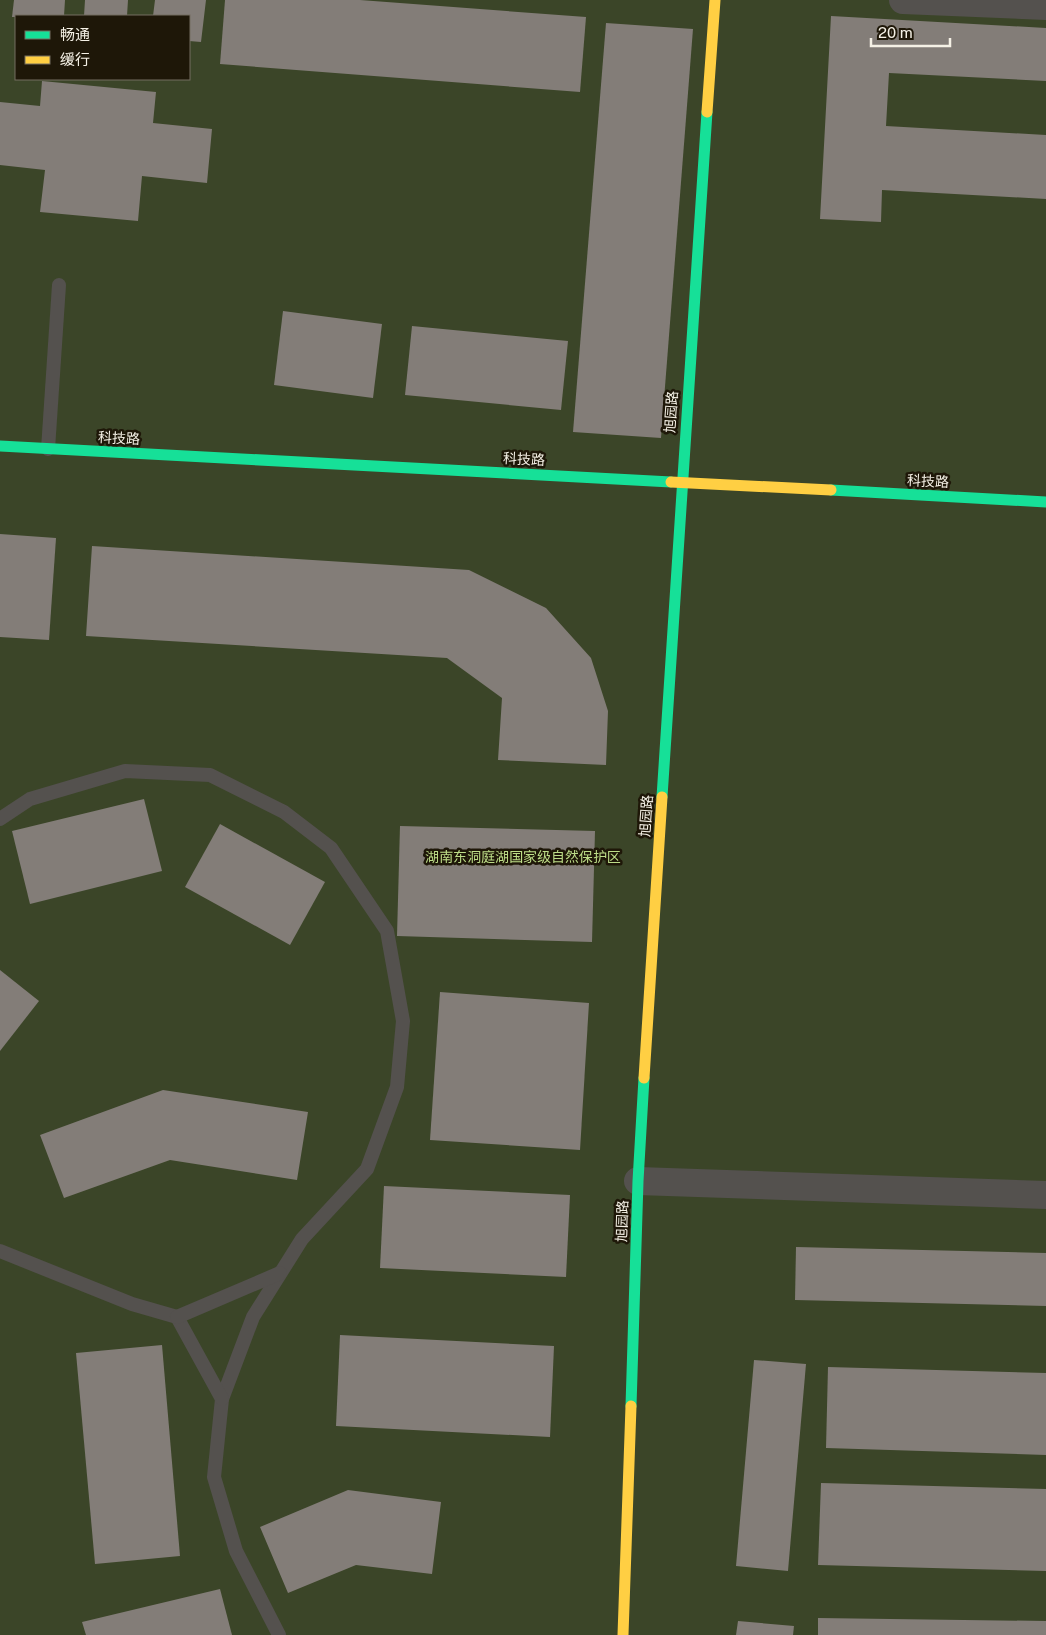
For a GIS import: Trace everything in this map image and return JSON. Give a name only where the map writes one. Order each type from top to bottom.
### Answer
[{"type":"street","name":"旭园路","points":[[623,1635],[638,1181],[682,483],[715,0]]},
{"type":"street","points":[[902,0],[1046,6]]},
{"type":"street","name":"科技路","points":[[0,446],[1046,502]]},
{"type":"street","points":[[638,1181],[1046,1195]]},
{"type":"lane","points":[[48,449],[59,285]]},
{"type":"lane","points":[[0,819],[30,799],[125,771],[210,775],[284,812],[331,848],[387,931],[404,1021],[397,1087],[366,1168],[302,1239],[253,1316],[222,1399],[214,1477],[236,1550],[278,1635]]},
{"type":"lane","points":[[0,1251],[132,1304],[177,1316],[280,1274]]},
{"type":"lane","points":[[177,1316],[222,1399]]},
{"type":"green space","name":"湖南东洞庭湖国家级自然保护区","points":[[0,0],[1046,0],[1046,1635],[0,1635]]},
{"type":"building","points":[[14,0],[65,0],[64,15],[15,15],[15,17],[12,17]]},
{"type":"building","points":[[85,0],[128,0],[127,15],[84,15]]},
{"type":"building","points":[[155,0],[206,0],[201,42],[190,41],[190,15],[153,15]]},
{"type":"building","points":[[225,0],[360,0],[586,17],[580,92],[220,64]]},
{"type":"building","points":[[831,16],[1046,28],[1046,81],[889,73],[886,126],[1046,135],[1046,199],[882,190],[881,222],[820,219]]},
{"type":"building","points":[[606,23],[693,29],[661,438],[573,432]]},
{"type":"building","points":[[42,81],[156,92],[153,123],[212,129],[207,183],[142,176],[138,221],[40,212],[45,170],[0,165],[0,102],[40,106]]},
{"type":"building","points":[[283,311],[382,324],[373,398],[274,385]]},
{"type":"building","points":[[412,326],[568,341],[561,410],[405,395]]},
{"type":"building","points":[[0,534],[56,538],[49,640],[0,637]]},
{"type":"building","points":[[92,546],[469,570],[546,608],[591,658],[608,711],[606,765],[498,760],[502,698],[447,658],[86,636]]},
{"type":"building","points":[[144,799],[162,871],[30,904],[12,831]]},
{"type":"building","points":[[220,824],[325,882],[290,945],[185,887]]},
{"type":"building","points":[[400,826],[595,831],[592,942],[397,936]]},
{"type":"building","points":[[0,970],[39,1001],[0,1051]]},
{"type":"building","points":[[440,992],[589,1003],[580,1150],[430,1140]]},
{"type":"building","points":[[163,1090],[308,1112],[297,1180],[170,1160],[64,1198],[40,1135]]},
{"type":"building","points":[[384,1186],[570,1195],[566,1277],[380,1268]]},
{"type":"building","points":[[796,1247],[1046,1253],[1046,1306],[795,1300]]},
{"type":"building","points":[[340,1335],[554,1346],[550,1437],[336,1426]]},
{"type":"building","points":[[162,1345],[180,1556],[95,1564],[76,1353]]},
{"type":"building","points":[[754,1360],[806,1364],[788,1571],[736,1566]]},
{"type":"building","points":[[828,1367],[1046,1373],[1046,1455],[826,1448]]},
{"type":"building","points":[[821,1483],[1046,1489],[1046,1571],[818,1565]]},
{"type":"building","points":[[348,1490],[441,1502],[432,1574],[356,1565],[288,1593],[260,1527]]},
{"type":"building","points":[[220,1589],[232,1635],[86,1635],[82,1622]]},
{"type":"building","points":[[818,1618],[1046,1621],[1046,1635],[818,1635]]},
{"type":"building","points":[[738,1621],[794,1626],[793,1635],[736,1635]]},
{"type":"traffic: fast","points":[[662,797],[707,112]]},
{"type":"traffic: fast","points":[[0,446],[671,482]]},
{"type":"traffic: fast","points":[[831,490],[1046,502]]},
{"type":"traffic: fast","points":[[631,1406],[638,1181],[644,1078]]},
{"type":"traffic: slow","points":[[707,112],[715,0]]},
{"type":"traffic: slow","points":[[671,482],[831,490]]},
{"type":"traffic: slow","points":[[644,1078],[662,797]]},
{"type":"traffic: slow","points":[[623,1635],[631,1406]]}]
